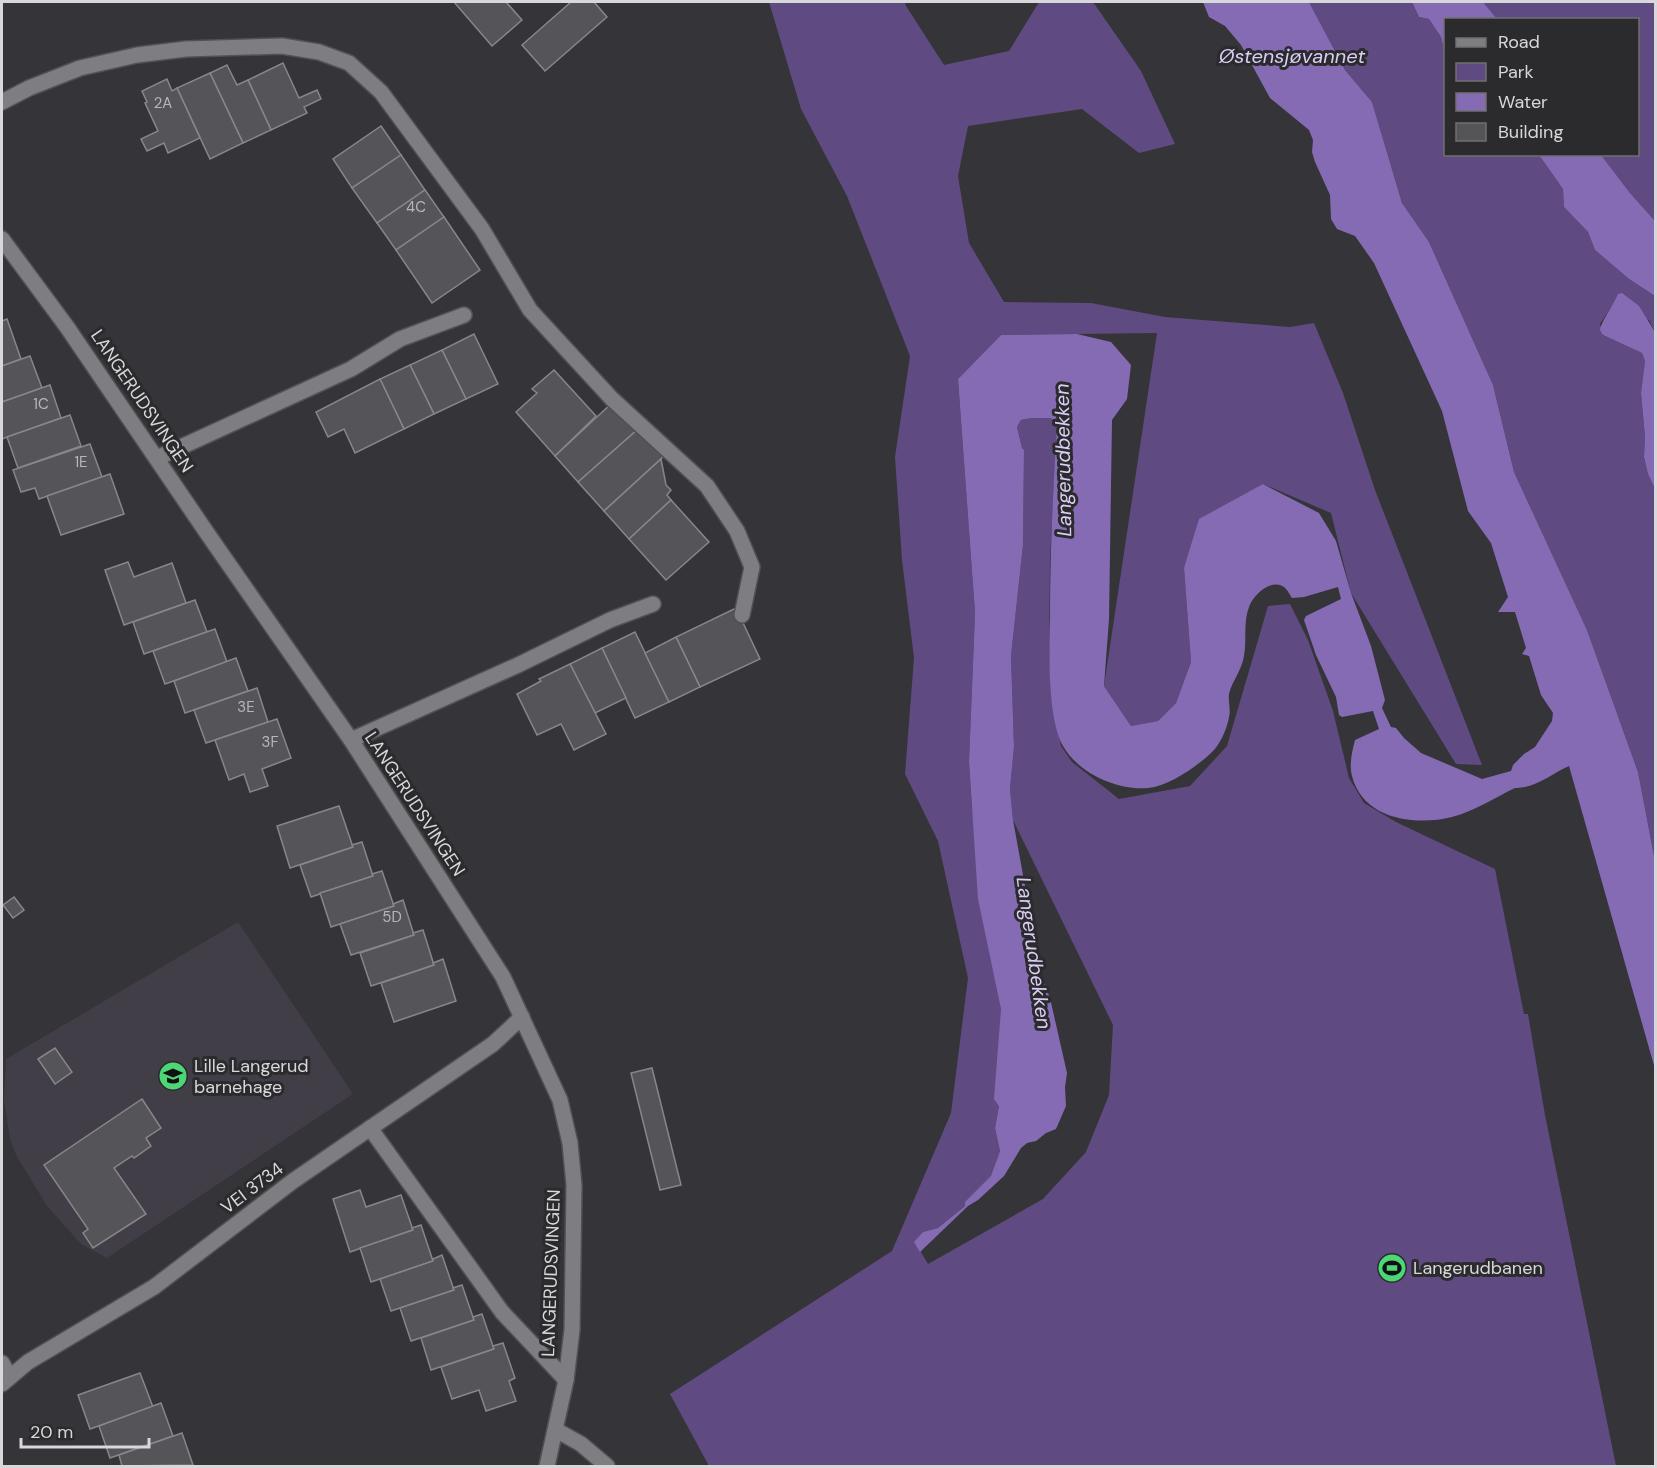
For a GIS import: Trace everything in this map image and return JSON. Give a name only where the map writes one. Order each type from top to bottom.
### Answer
[{"type":"street","points":[[2,102],[29,88],[80,68],[137,55],[186,49],[282,46],[319,52],[349,63],[381,92],[482,229],[530,310],[612,399],[707,486],[737,531],[752,567],[742,615]]},
{"type":"street","name":"LANGERUDSVINGEN","points":[[2,239],[67,327],[351,740],[503,977],[560,1100],[570,1143],[574,1185],[572,1330],[566,1380],[547,1467]]},
{"type":"street","points":[[157,458],[351,369],[400,339],[464,315]]},
{"type":"street","points":[[351,740],[518,665],[610,620],[653,604]]},
{"type":"street","name":"VEI 3734","points":[[6,1380],[28,1362],[154,1287],[293,1180],[493,1044],[522,1017]]},
{"type":"street","points":[[370,1128],[502,1312],[566,1380]]},
{"type":"street","points":[[2,1363],[6,1380]]},
{"type":"street","points":[[556,1430],[581,1444],[607,1467]]},
{"type":"shaded area","name":"Lille Langerud barnehage","points":[[238,922],[353,1094],[107,1258],[81,1244],[47,1206],[16,1155],[10,1139],[4,1100],[6,1059]]},
{"type":"green space","points":[[769,2],[905,2],[944,65],[1009,51],[1039,2],[1093,2],[1141,71],[1175,144],[1139,153],[1082,109],[968,126],[958,176],[969,243],[1004,302],[1091,303],[1165,317],[1290,327],[1314,323],[1343,393],[1375,490],[1482,765],[1456,764],[1351,593],[1331,513],[1263,484],[1184,568],[1191,662],[1176,703],[1158,721],[1131,726],[1104,686],[1157,333],[1001,335],[958,379],[975,613],[969,762],[972,809],[1001,1009],[999,1106],[995,1128],[1000,1151],[991,1177],[965,1206],[938,1228],[923,1232],[915,1242],[928,1264],[1043,1199],[1086,1152],[1109,1095],[1113,1025],[1013,820],[1010,789],[1014,747],[1011,656],[1023,545],[1024,451],[1017,427],[1021,420],[1051,418],[1057,425],[1050,560],[1051,696],[1061,746],[1072,762],[1119,799],[1190,786],[1227,746],[1268,606],[1290,604],[1308,640],[1333,711],[1349,778],[1364,803],[1396,822],[1495,869],[1524,1014],[1528,1014],[1545,1115],[1616,1466],[709,1466],[670,1394],[892,1251],[951,1113],[968,978],[938,841],[905,774],[914,658],[902,560],[895,457],[910,356],[847,196],[801,109]]},
{"type":"green space","points":[[1309,2],[1412,2],[1419,17],[1429,19],[1441,37],[1444,49],[1444,156],[1540,156],[1563,189],[1564,207],[1588,232],[1595,250],[1629,279],[1655,296],[1655,332],[1649,320],[1612,306],[1600,324],[1603,335],[1642,353],[1645,361],[1641,393],[1645,437],[1644,457],[1648,474],[1656,488],[1655,861],[1638,772],[1587,630],[1514,472],[1493,385],[1429,242],[1402,203],[1372,102],[1345,70]]},
{"type":"green space","points":[[1483,2],[1655,2],[1655,221],[1602,156],[1639,156],[1639,18],[1496,18]]},
{"type":"water","points":[[1203,2],[1309,2],[1345,70],[1372,102],[1402,203],[1429,242],[1493,385],[1514,472],[1587,630],[1638,772],[1655,861],[1655,1069],[1569,766],[1529,786],[1515,788],[1469,811],[1438,820],[1407,820],[1379,811],[1358,791],[1351,767],[1355,740],[1379,729],[1373,711],[1342,717],[1339,715],[1336,697],[1316,655],[1304,620],[1306,616],[1341,599],[1338,587],[1304,597],[1292,598],[1284,587],[1274,585],[1263,589],[1254,598],[1247,613],[1243,661],[1229,694],[1230,714],[1225,732],[1211,753],[1182,775],[1165,784],[1148,788],[1124,786],[1089,772],[1070,756],[1058,733],[1050,682],[1051,544],[1057,425],[1051,418],[1021,420],[1017,427],[1024,450],[1023,545],[1011,656],[1014,747],[1010,789],[1013,820],[1029,908],[1034,959],[1050,998],[1067,1073],[1066,1106],[1056,1129],[1021,1148],[1004,1176],[968,1206],[920,1252],[914,1242],[923,1232],[938,1228],[965,1206],[965,1202],[991,1176],[1000,1151],[995,1128],[999,1106],[994,1099],[1001,1009],[978,899],[969,762],[975,613],[958,379],[1001,335],[1077,334],[1111,342],[1131,365],[1127,399],[1112,420],[1109,619],[1104,686],[1131,726],[1158,721],[1176,703],[1191,662],[1184,568],[1199,519],[1263,484],[1319,513],[1336,541],[1351,593],[1371,646],[1385,700],[1382,708],[1391,727],[1396,728],[1421,753],[1482,779],[1511,771],[1513,765],[1524,754],[1535,747],[1552,721],[1553,713],[1541,695],[1529,656],[1522,654],[1526,648],[1515,612],[1498,612],[1508,597],[1491,543],[1468,511],[1442,411],[1374,263],[1355,236],[1337,229],[1331,219],[1330,195],[1315,162],[1312,152],[1313,140],[1309,130],[1270,98],[1241,45],[1225,26],[1209,17]]},
{"type":"water","points":[[1412,2],[1483,2],[1496,18],[1444,18],[1444,49],[1441,37],[1429,19],[1419,17]]},
{"type":"water","points":[[1540,156],[1602,156],[1655,221],[1655,296],[1629,279],[1595,250],[1588,232],[1564,207],[1563,189]]},
{"type":"water","points":[[1622,293],[1639,306],[1655,332],[1655,488],[1648,474],[1644,457],[1645,437],[1641,393],[1645,361],[1642,353],[1603,335],[1600,330],[1618,294]]},
{"type":"building","points":[[454,2],[506,2],[522,20],[492,46]]},
{"type":"building","points":[[571,2],[594,2],[607,17],[545,71],[522,45]]},
{"type":"building","points":[[283,63],[299,98],[317,90],[321,99],[304,107],[307,113],[271,130],[248,80]]},
{"type":"building","points":[[227,65],[237,85],[248,80],[271,130],[243,143],[210,73]]},
{"type":"building","points":[[210,73],[243,143],[210,159],[177,88]]},
{"type":"building","points":[[167,79],[172,91],[177,88],[200,138],[168,153],[164,143],[147,151],[141,139],[158,131],[142,91]]},
{"type":"building","points":[[381,126],[401,155],[352,188],[333,159]]},
{"type":"building","points":[[401,155],[425,190],[377,223],[352,188]]},
{"type":"building","points":[[425,190],[444,217],[396,250],[377,223]]},
{"type":"building","points":[[444,217],[480,270],[432,303],[396,250]]},
{"type":"building","points":[[7,319],[21,359],[2,366],[2,321]]},
{"type":"building","points":[[474,334],[498,384],[466,399],[442,350]]},
{"type":"building","points":[[442,350],[466,399],[434,414],[410,365]]},
{"type":"building","points":[[30,356],[42,388],[2,402],[2,366]]},
{"type":"building","points":[[410,365],[434,414],[404,429],[380,379]]},
{"type":"building","points":[[554,370],[596,416],[555,456],[516,412],[537,393],[532,389]]},
{"type":"building","points":[[380,379],[404,429],[355,453],[344,429],[328,437],[316,412]]},
{"type":"building","points":[[50,385],[61,418],[2,439],[2,402]]},
{"type":"building","points":[[613,402],[638,429],[578,482],[555,456]]},
{"type":"building","points":[[70,415],[81,446],[18,468],[7,437]]},
{"type":"building","points":[[637,430],[663,457],[604,511],[578,482]]},
{"type":"building","points":[[90,444],[102,477],[39,499],[35,488],[21,492],[13,470]]},
{"type":"building","points":[[661,459],[666,485],[671,490],[667,495],[671,500],[629,539],[604,511]]},
{"type":"building","points":[[110,474],[124,514],[61,535],[47,496]]},
{"type":"building","points":[[671,500],[709,542],[666,580],[629,539]]},
{"type":"building","points":[[128,562],[134,577],[172,563],[186,603],[124,625],[105,570]]},
{"type":"building","points":[[195,600],[207,632],[144,654],[133,622]]},
{"type":"building","points":[[736,608],[760,659],[700,687],[676,637]]},
{"type":"building","points":[[215,629],[227,662],[165,684],[153,651]]},
{"type":"building","points":[[635,632],[669,702],[635,718],[602,648]]},
{"type":"building","points":[[676,637],[700,687],[669,702],[645,653]]},
{"type":"building","points":[[602,648],[626,698],[595,713],[570,664]]},
{"type":"building","points":[[236,658],[248,691],[185,713],[174,681]]},
{"type":"building","points":[[570,664],[606,734],[574,750],[561,724],[537,735],[517,694],[541,681],[539,679]]},
{"type":"building","points":[[257,688],[268,722],[206,743],[194,710]]},
{"type":"building","points":[[277,719],[291,758],[262,769],[268,786],[250,792],[244,774],[229,780],[215,740]]},
{"type":"building","points":[[339,806],[353,847],[290,868],[277,826]]},
{"type":"building","points":[[362,842],[373,876],[311,897],[300,865]]},
{"type":"building","points":[[382,871],[394,906],[331,927],[320,893]]},
{"type":"building","points":[[14,897],[24,910],[13,918],[3,905]]},
{"type":"building","points":[[403,900],[414,935],[351,955],[340,924],[394,906],[393,904]]},
{"type":"building","points":[[423,930],[434,965],[371,986],[360,953]]},
{"type":"building","points":[[443,959],[456,1001],[394,1022],[381,983],[434,965],[433,963]]},
{"type":"building","points":[[55,1048],[72,1072],[55,1084],[38,1059]]},
{"type":"building","points":[[652,1068],[681,1185],[660,1190],[631,1073]]},
{"type":"building","points":[[142,1099],[161,1128],[146,1138],[151,1146],[114,1168],[146,1214],[93,1248],[83,1233],[88,1229],[44,1165]]},
{"type":"building","points":[[360,1190],[366,1207],[401,1195],[413,1230],[350,1252],[333,1199]]},
{"type":"building","points":[[421,1225],[433,1261],[371,1282],[360,1248],[413,1230],[412,1228]]},
{"type":"building","points":[[442,1255],[454,1290],[391,1311],[380,1279],[433,1261]]},
{"type":"building","points":[[462,1285],[474,1320],[411,1341],[400,1308],[454,1290],[453,1288]]},
{"type":"building","points":[[482,1314],[494,1349],[431,1370],[421,1338],[474,1320],[473,1317]]},
{"type":"building","points":[[503,1343],[515,1378],[509,1381],[516,1401],[486,1411],[479,1390],[452,1399],[441,1367],[494,1349],[493,1346]]},
{"type":"building","points":[[140,1373],[153,1407],[90,1429],[78,1395]]},
{"type":"building","points":[[161,1403],[173,1436],[110,1458],[99,1426]]},
{"type":"building","points":[[182,1433],[193,1465],[122,1466],[119,1455]]},
{"type":"place","name":"Lille Langerud barnehage","points":[[173,1076]]},
{"type":"place","name":"Langerudbanen","points":[[1392,1268]]},
{"type":"water label","name":"Østensjøvannet","points":[[1292,56]]},
{"type":"water label","name":"Langerudbekken","points":[[1063,460]]},
{"type":"water label","name":"Langerudbekken","points":[[1034,953]]}]
